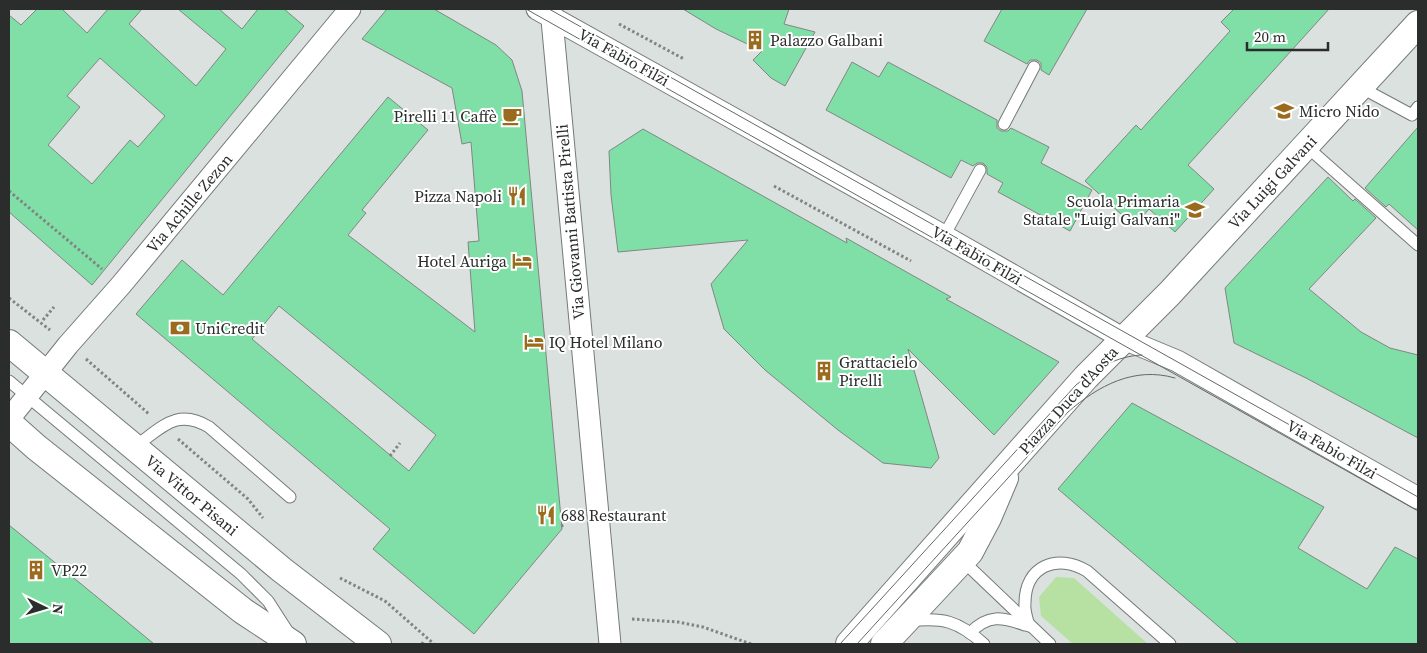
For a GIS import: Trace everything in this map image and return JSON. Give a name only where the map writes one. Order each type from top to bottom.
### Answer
[{"type":"street","name":"Via Achille Zezon","points":[[9,419],[46,372],[121,285],[350,9]]},
{"type":"street","name":"Via Fabio Filzi","points":[[546,11],[1124,339],[1177,361],[1418,498]]},
{"type":"street","name":"Via Giovanni Battista Pirelli","points":[[546,11],[610,644]]},
{"type":"street","name":"Via Luigi Galvani","points":[[1124,339],[1170,293],[1418,24]]},
{"type":"street","name":"Piazza Duca d'Aosta","points":[[849,644],[1086,377],[1124,339]]},
{"type":"street","name":"Via Vittor Pisani","points":[[9,343],[282,570],[378,644]]},
{"type":"street","name":"Via Vittor Pisani","points":[[9,423],[36,447],[243,611],[294,644]]},
{"type":"street","name":"Piazza Duca d'Aosta","points":[[884,644],[963,560],[982,531],[1012,461]]},
{"type":"street","points":[[942,540],[963,560]]},
{"type":"lane","points":[[1004,124],[1034,67]]},
{"type":"lane","points":[[1360,87],[1412,115],[1418,107]]},
{"type":"lane","points":[[1306,146],[1418,245]]},
{"type":"lane","points":[[944,236],[980,170]]},
{"type":"lane","name":"Via Vittor Pisani","points":[[9,381],[252,584],[274,610],[294,644]]},
{"type":"lane","points":[[134,446],[178,419],[189,418],[199,421],[209,427],[290,496]]},
{"type":"lane","points":[[963,560],[1029,626],[1050,644]]},
{"type":"lane","points":[[1029,626],[1024,604],[1028,584],[1033,576],[1048,565],[1068,562],[1087,571],[1170,644]]},
{"type":"lane","points":[[905,622],[939,619],[954,624],[984,644]]},
{"type":"lane","points":[[970,633],[982,622],[990,619],[1009,619],[1029,626]]},
{"type":"path","points":[[617,23],[684,59]]},
{"type":"path","points":[[774,186],[911,261]]},
{"type":"path","points":[[9,190],[104,271]]},
{"type":"path","points":[[9,298],[55,334]]},
{"type":"path","points":[[43,320],[54,307]]},
{"type":"path","points":[[84,357],[248,499],[266,522]]},
{"type":"path","points":[[390,456],[400,443]]},
{"type":"path","points":[[333,575],[385,601],[434,644]]},
{"type":"path","points":[[632,619],[678,622],[703,627],[751,644]]},
{"type":"green space","points":[[1056,577],[1074,578],[1148,644],[1073,644],[1041,616],[1039,597]]},
{"type":"building","points":[[37,9],[62,9],[87,33],[108,9],[142,9],[129,24],[196,86],[226,49],[178,9],[219,9],[242,29],[258,9],[284,9],[304,26],[92,285],[9,212],[9,15],[21,25]],"holes":[[[100,58],[165,116],[138,147],[130,140],[92,184],[48,145],[80,107],[67,96]]]},
{"type":"building","points":[[387,9],[434,9],[496,45],[512,60],[522,91],[562,529],[474,634],[373,549],[390,529],[136,314],[182,260],[223,295],[388,97],[428,130],[362,210],[366,213],[348,235],[475,332],[468,242],[479,241],[471,142],[462,144],[452,88],[362,39]],"holes":[[[279,306],[436,435],[409,471],[252,339]]]},
{"type":"building","points":[[683,9],[789,9],[784,24],[815,32],[785,86],[771,78],[753,60],[762,51],[716,29]]},
{"type":"building","points":[[1002,9],[1087,9],[1049,75],[1041,70],[1041,63],[1037,60],[1030,60],[1027,64],[984,41]]},
{"type":"building","points":[[1234,9],[1329,9],[1188,165],[1214,189],[1175,232],[1149,209],[1134,226],[1085,181],[1136,125],[1141,130],[1230,31],[1221,22]]},
{"type":"building","points":[[852,62],[879,77],[888,62],[997,120],[997,128],[1001,131],[1008,131],[1011,128],[1049,147],[1041,163],[1092,190],[1070,231],[998,192],[1003,183],[987,174],[987,167],[983,163],[977,163],[973,166],[961,160],[951,178],[826,110]]},
{"type":"building","points":[[1418,127],[1418,230],[1389,204],[1386,207],[1365,188]]},
{"type":"building","points":[[643,129],[847,243],[846,238],[951,297],[946,299],[1059,362],[994,435],[908,349],[939,458],[931,468],[883,463],[838,430],[765,370],[724,329],[711,284],[748,240],[618,252],[611,195],[609,151]]},
{"type":"building","points":[[1328,177],[1353,201],[1355,199],[1376,218],[1309,289],[1361,332],[1390,348],[1418,355],[1418,438],[1306,378],[1234,343],[1225,288]]},
{"type":"building","points":[[1132,403],[1324,507],[1298,548],[1367,589],[1395,547],[1418,559],[1418,644],[1239,644],[1058,489]]},
{"type":"building","name":"VP22","points":[[9,525],[119,615],[154,644],[9,644]]},
{"type":"tram line","points":[[526,9],[1418,511]]},
{"type":"tram line","points":[[549,9],[1418,497]]},
{"type":"tram line","points":[[840,644],[1076,385],[1107,364],[1124,358],[1142,355]]},
{"type":"tram line","points":[[857,644],[1068,412],[1092,394],[1117,381],[1145,375],[1175,378]]},
{"type":"place","name":"Palazzo Galbani","points":[[755,40]]},
{"type":"place","name":"Micro Nido","points":[[1284,111]]},
{"type":"place","name":"Pirelli 11 Caffè","points":[[512,116]]},
{"type":"place","name":"Pizza Napoli","points":[[517,196]]},
{"type":"place","name":"Scuola Primaria Statale \"Luigi Galvani\"","points":[[1195,210]]},
{"type":"place","name":"Hotel Auriga","points":[[522,261]]},
{"type":"place","name":"UniCredit","points":[[180,328]]},
{"type":"place","name":"IQ Hotel Milano","points":[[534,342]]},
{"type":"place","name":"Grattacielo Pirelli","points":[[824,371]]},
{"type":"place","name":"688 Restaurant","points":[[546,515]]},
{"type":"place","name":"VP22","points":[[36,570]]}]
